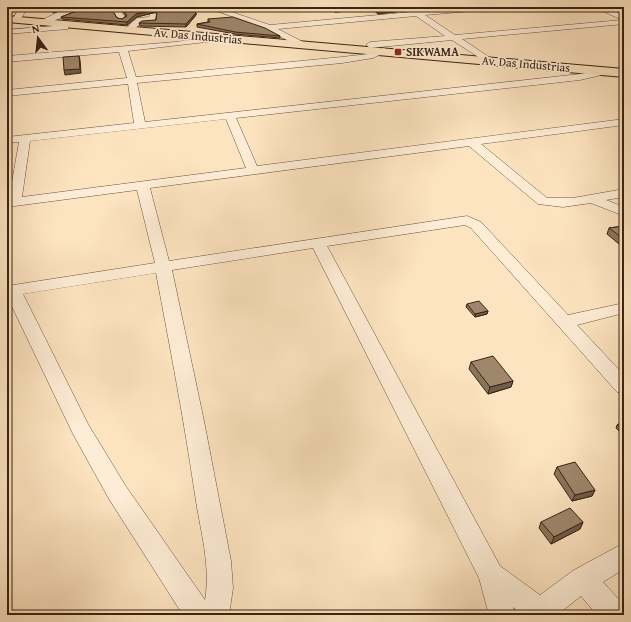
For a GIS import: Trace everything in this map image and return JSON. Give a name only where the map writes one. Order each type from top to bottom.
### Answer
[{"type":"main road","name":"Av. Das Industrias","points":[[12,19],[42,22],[65,29],[128,30],[405,53],[489,61],[577,72],[624,72]]},
{"type":"street","points":[[12,19],[24,7]]},
{"type":"street","points":[[42,22],[63,13],[86,7]]},
{"type":"street","points":[[122,18],[117,12],[125,7],[137,7]]},
{"type":"street","points":[[210,7],[233,10],[302,45]]},
{"type":"street","points":[[409,7],[489,61]]},
{"type":"street","points":[[269,27],[495,7]]},
{"type":"street","points":[[598,7],[624,18]]},
{"type":"street","points":[[128,30],[140,20],[152,19],[153,16]]},
{"type":"street","points":[[354,49],[376,45],[624,22]]},
{"type":"street","points":[[7,32],[65,29]]},
{"type":"street","points":[[7,58],[61,50],[123,48],[220,38]]},
{"type":"street","points":[[123,48],[132,81],[140,126]]},
{"type":"street","points":[[7,93],[342,60],[386,52]]},
{"type":"street","points":[[7,140],[230,116],[471,87],[577,72]]},
{"type":"street","points":[[230,116],[253,170]]},
{"type":"street","points":[[26,138],[11,202],[143,187],[253,170],[473,143],[624,122]]},
{"type":"street","points":[[473,143],[543,200],[553,203],[618,193],[624,208]]},
{"type":"street","points":[[143,187],[163,266],[194,421],[218,561],[220,588],[216,615]]},
{"type":"street","points":[[590,198],[624,212]]},
{"type":"street","points":[[199,615],[117,492],[80,428],[10,290],[467,220],[476,226],[624,387]]},
{"type":"street","points":[[318,244],[491,575],[502,615]]},
{"type":"street","points":[[564,322],[624,308]]},
{"type":"street","points":[[491,575],[538,613],[583,579],[624,554]]},
{"type":"street","points":[[583,579],[615,615]]},
{"type":"building","points":[[54,7],[64,7],[52,10]]},
{"type":"building","points":[[87,7],[113,7],[111,8],[117,18],[122,19],[127,16],[123,10],[129,7],[190,7],[196,13],[186,24],[139,23],[142,21],[156,20],[156,10],[136,14],[127,22],[61,17]]},
{"type":"building","points":[[332,7],[366,7],[335,10]]},
{"type":"building","points":[[373,7],[399,7],[402,9],[378,11]]},
{"type":"building","points":[[233,17],[265,28],[280,36],[235,32],[197,24],[210,22],[208,19]]},
{"type":"building","points":[[79,56],[80,69],[64,70],[63,57]]},
{"type":"building","points":[[624,226],[624,237],[621,237],[609,228]]},
{"type":"building","points":[[479,301],[488,311],[475,314],[467,304]]},
{"type":"building","points":[[493,356],[513,381],[490,387],[471,362]]},
{"type":"building","points":[[624,421],[624,431],[617,425]]},
{"type":"building","points":[[575,462],[595,490],[575,495],[557,467]]},
{"type":"building","points":[[570,508],[583,522],[554,537],[541,522]]},
{"type":"place","name":"SIKWAMA","points":[[398,52]]}]
